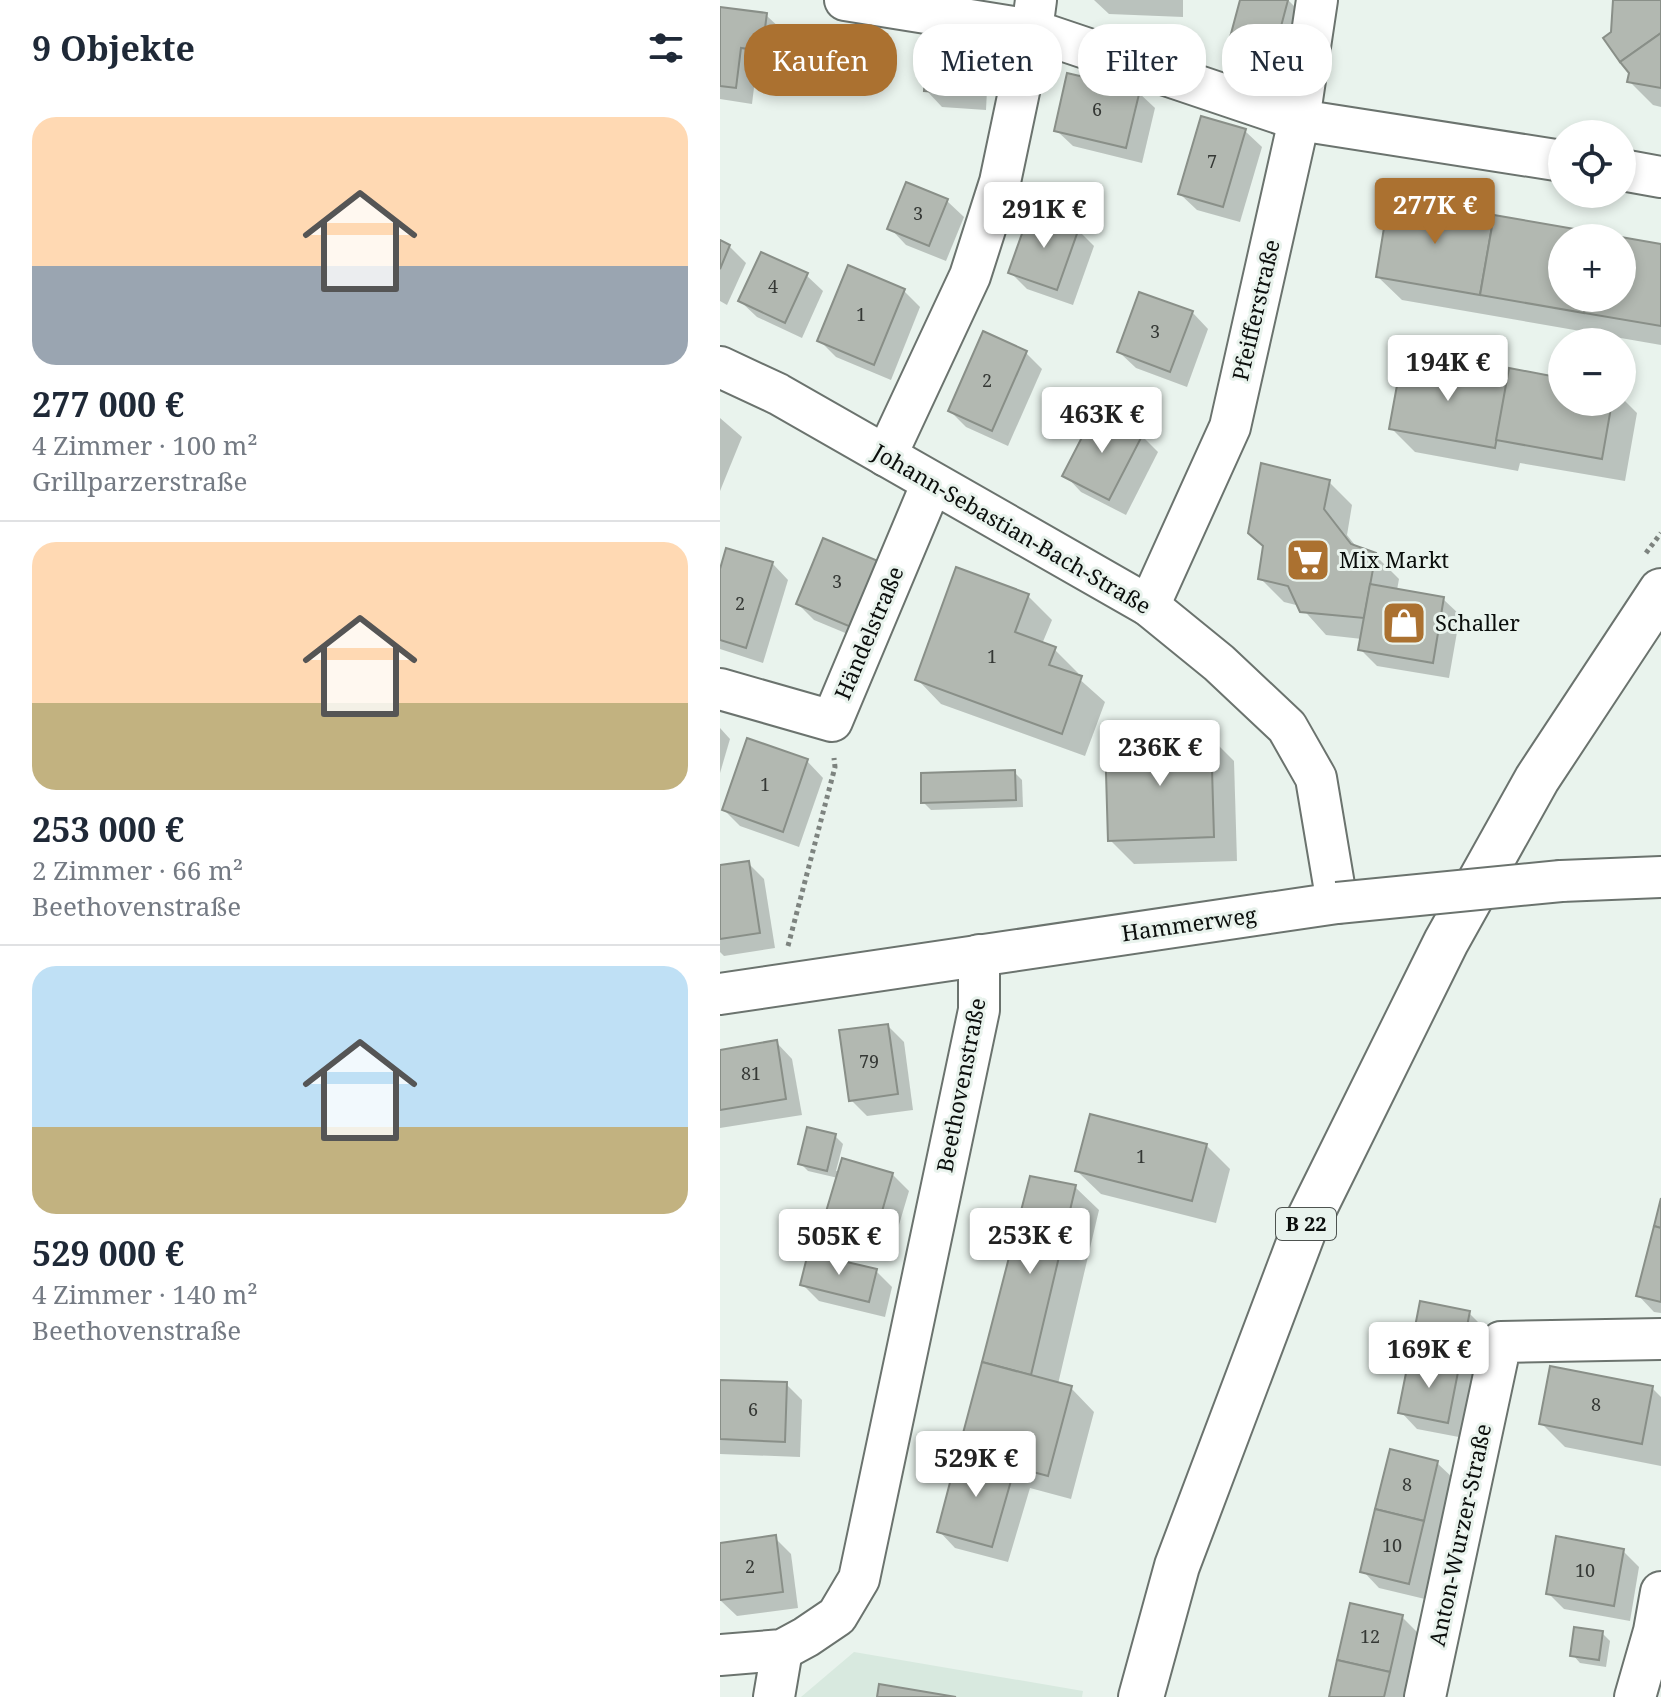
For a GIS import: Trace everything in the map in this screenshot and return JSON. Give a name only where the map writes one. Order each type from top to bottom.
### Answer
[{"type":"main road","name":"B 22","points":[[1141,1697],[1177,1566],[1305,1227],[1446,942],[1537,779],[1661,591]]},
{"type":"street","points":[[845,0],[1034,15],[1299,120],[1548,159]]},
{"type":"street","name":"Pfeifferstraße","points":[[1149,606],[1230,427],[1299,120],[1317,0]]},
{"type":"street","points":[[886,456],[970,276],[1000,182],[1034,15]]},
{"type":"street","points":[[1636,173],[1661,177]]},
{"type":"street","name":"Johann-Sebastian-Bach-Straße","points":[[720,367],[778,394],[1149,606],[1219,663],[1287,727],[1316,778],[1337,903]]},
{"type":"street","name":"Händelstraße","points":[[720,689],[832,721],[932,483]]},
{"type":"street","name":"Hammerweg","points":[[720,994],[1337,903],[1561,881],[1661,877]]},
{"type":"street","name":"Beethovenstraße","points":[[782,1650],[837,1616],[859,1579],[979,1010],[979,955]]},
{"type":"street","name":"Anton-Wurzer-Straße","points":[[1425,1697],[1501,1342],[1661,1339]]},
{"type":"street","points":[[1635,1697],[1657,1631],[1661,1592]]},
{"type":"street","points":[[720,1655],[782,1650],[774,1697]]},
{"type":"path","points":[[787,983],[788,938],[835,767],[832,721]]},
{"type":"shaded area","points":[[854,1652],[1083,1691],[1082,1697],[801,1697]]},
{"type":"building","points":[[1240,0],[1288,0],[1282,24],[1234,24]]},
{"type":"building","points":[[1613,0],[1661,0],[1661,33],[1620,62],[1603,38],[1611,32]]},
{"type":"building","points":[[720,7],[767,13],[766,24],[744,24],[744,48],[741,48],[736,88],[720,86]]},
{"type":"building","points":[[1661,33],[1661,88],[1627,82],[1629,73],[1620,62]]},
{"type":"building","points":[[1067,73],[1078,76],[1078,96],[1139,96],[1126,148],[1054,131]]},
{"type":"building","points":[[1201,116],[1246,129],[1223,207],[1178,194]]},
{"type":"building","points":[[906,182],[948,199],[929,246],[887,229]]},
{"type":"building","points":[[1389,197],[1494,215],[1480,295],[1376,277]]},
{"type":"building","points":[[1030,211],[1079,228],[1057,290],[1008,273]]},
{"type":"building","points":[[1494,215],[1548,224],[1548,307],[1480,295]]},
{"type":"building","points":[[720,240],[730,245],[720,269]]},
{"type":"building","points":[[1636,240],[1661,244],[1661,326],[1584,313],[1636,312]]},
{"type":"building","points":[[761,252],[808,273],[785,323],[738,301]]},
{"type":"building","points":[[848,265],[905,289],[874,365],[817,341]]},
{"type":"building","points":[[1139,292],[1193,311],[1170,372],[1117,352]]},
{"type":"building","points":[[983,331],[1027,351],[992,431],[948,411]]},
{"type":"building","points":[[1402,358],[1508,377],[1495,448],[1389,429]]},
{"type":"building","points":[[1509,368],[1548,375],[1548,416],[1610,416],[1602,459],[1496,440]]},
{"type":"building","points":[[1096,410],[1143,434],[1109,500],[1062,476]]},
{"type":"building","points":[[1261,463],[1330,480],[1324,509],[1351,544],[1376,553],[1364,618],[1300,612],[1288,586],[1258,579],[1263,546],[1248,533]]},
{"type":"building","points":[[823,538],[878,561],[851,627],[796,604]]},
{"type":"building","points":[[726,548],[773,562],[746,648],[720,640],[720,569]]},
{"type":"building","points":[[956,567],[1029,594],[1015,632],[1056,647],[1049,665],[1082,676],[1062,734],[915,680]]},
{"type":"building","points":[[1370,584],[1444,597],[1433,663],[1358,650]]},
{"type":"building","points":[[1211,735],[1214,837],[1108,841],[1105,739]]},
{"type":"building","points":[[747,738],[808,759],[783,832],[722,810]]},
{"type":"building","points":[[1015,770],[1016,800],[921,803],[921,773]]},
{"type":"building","points":[[749,861],[760,933],[720,939],[720,865]]},
{"type":"building","points":[[888,1024],[898,1094],[849,1101],[839,1030]]},
{"type":"building","points":[[777,1040],[786,1099],[720,1110],[720,1050]]},
{"type":"building","points":[[1090,1114],[1207,1144],[1192,1201],[1075,1171]]},
{"type":"building","points":[[807,1127],[836,1134],[827,1171],[798,1164]]},
{"type":"building","points":[[842,1158],[893,1173],[877,1229],[825,1215]]},
{"type":"building","points":[[1030,1176],[1076,1185],[1031,1375],[982,1362]]},
{"type":"building","points":[[1661,1198],[1661,1228],[1654,1226]]},
{"type":"building","points":[[1654,1226],[1661,1228],[1661,1302],[1636,1296]]},
{"type":"building","points":[[808,1253],[877,1269],[869,1302],[800,1285]]},
{"type":"building","points":[[1420,1301],[1470,1311],[1459,1367],[1409,1358]]},
{"type":"building","points":[[1409,1358],[1459,1367],[1448,1423],[1398,1413]]},
{"type":"building","points":[[982,1362],[1072,1386],[1048,1476],[958,1452]]},
{"type":"building","points":[[1550,1366],[1653,1386],[1642,1444],[1539,1424]]},
{"type":"building","points":[[720,1380],[787,1382],[785,1442],[720,1439]]},
{"type":"building","points":[[1390,1449],[1438,1461],[1424,1521],[1375,1509]]},
{"type":"building","points":[[958,1452],[1015,1467],[992,1547],[937,1532]]},
{"type":"building","points":[[1375,1509],[1424,1521],[1409,1584],[1360,1572]]},
{"type":"building","points":[[776,1535],[783,1592],[720,1600],[720,1543]]},
{"type":"building","points":[[1556,1536],[1624,1549],[1614,1606],[1546,1594]]},
{"type":"building","points":[[1350,1603],[1403,1615],[1390,1672],[1337,1660]]},
{"type":"building","points":[[1574,1627],[1603,1631],[1599,1660],[1570,1656]]},
{"type":"building","points":[[1337,1660],[1390,1672],[1384,1697],[1329,1697]]},
{"type":"building","points":[[879,1684],[956,1697],[877,1697]]},
{"type":"place","name":"Mix Markt","points":[[1308,560]]},
{"type":"place","name":"Schaller","points":[[1404,623]]}]
